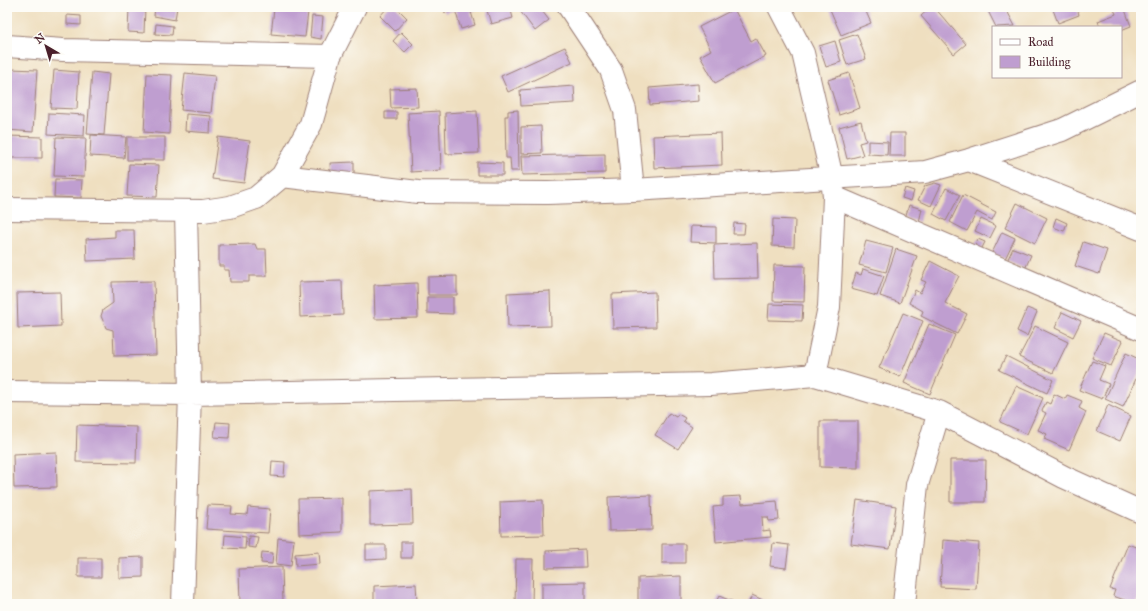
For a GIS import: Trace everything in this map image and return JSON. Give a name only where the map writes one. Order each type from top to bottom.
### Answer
[{"type":"street","points":[[7,209],[203,211],[230,207],[256,198],[282,176],[311,124],[330,56],[355,7]]},
{"type":"street","points":[[569,7],[611,70],[624,110],[633,190]]},
{"type":"street","points":[[779,7],[803,53],[833,188],[829,307],[815,375]]},
{"type":"street","points":[[7,46],[63,50],[330,56]]},
{"type":"street","points":[[282,176],[418,192],[548,193],[633,190],[833,188],[925,172],[969,160],[1062,130],[1141,91]]},
{"type":"street","points":[[969,160],[1141,229]]},
{"type":"street","points":[[833,188],[1141,329]]},
{"type":"street","points":[[183,604],[190,394],[186,211]]},
{"type":"street","points":[[7,392],[190,394],[711,384],[815,375],[939,412],[1064,477],[1141,512]]},
{"type":"street","points":[[904,604],[917,485],[939,412]]},
{"type":"building","points":[[129,7],[145,8],[144,33],[128,32]]},
{"type":"building","points":[[155,7],[177,7],[175,20],[154,16]]},
{"type":"building","points":[[388,7],[396,7],[407,18],[395,31],[380,16]]},
{"type":"building","points":[[443,7],[476,7],[476,10],[471,12],[475,25],[461,29],[455,10],[445,13]]},
{"type":"building","points":[[486,7],[510,7],[513,18],[491,24]]},
{"type":"building","points":[[517,7],[539,7],[549,20],[535,31]]},
{"type":"building","points":[[829,7],[864,7],[871,23],[841,35]]},
{"type":"building","points":[[931,7],[934,7],[966,44],[954,54],[921,16]]},
{"type":"building","points":[[986,7],[1005,7],[1015,26],[996,26]]},
{"type":"building","points":[[1052,7],[1077,7],[1079,15],[1058,23]]},
{"type":"building","points":[[1113,7],[1124,7],[1131,26],[1122,30],[1122,26],[1100,26],[1098,21],[1116,14]]},
{"type":"building","points":[[274,9],[308,12],[305,37],[271,34]]},
{"type":"building","points":[[734,9],[751,41],[756,38],[766,56],[715,83],[700,56],[711,50],[699,27]]},
{"type":"building","points":[[67,15],[81,16],[81,25],[67,24]]},
{"type":"building","points":[[312,16],[323,17],[321,39],[310,37]]},
{"type":"building","points":[[156,24],[173,26],[172,35],[155,34]]},
{"type":"building","points":[[401,32],[413,44],[405,52],[393,41]]},
{"type":"building","points":[[857,34],[866,59],[847,65],[839,40]]},
{"type":"building","points":[[835,41],[841,62],[826,67],[819,46]]},
{"type":"building","points":[[565,47],[572,62],[508,92],[501,76]]},
{"type":"building","points":[[11,69],[37,70],[33,132],[7,130]]},
{"type":"building","points":[[54,70],[79,72],[77,109],[51,108]]},
{"type":"building","points":[[92,72],[109,74],[104,135],[87,134]]},
{"type":"building","points":[[185,73],[215,76],[211,113],[181,110]]},
{"type":"building","points":[[849,73],[860,108],[839,115],[828,80]]},
{"type":"building","points":[[147,74],[172,75],[169,134],[144,132]]},
{"type":"building","points":[[698,84],[699,101],[650,105],[649,88]]},
{"type":"building","points":[[574,86],[575,103],[521,106],[520,90]]},
{"type":"building","points":[[417,88],[418,107],[391,108],[390,89]]},
{"type":"building","points":[[518,110],[519,171],[511,171],[510,158],[506,158],[505,116],[508,116],[508,111]]},
{"type":"building","points":[[439,111],[441,170],[411,172],[408,113]]},
{"type":"building","points":[[477,111],[479,153],[446,154],[445,113]]},
{"type":"building","points":[[385,112],[397,112],[397,119],[385,119]]},
{"type":"building","points":[[49,113],[85,115],[84,136],[48,134]]},
{"type":"building","points":[[186,114],[211,116],[210,133],[185,131]]},
{"type":"building","points":[[861,121],[866,141],[859,143],[863,155],[847,159],[839,127]]},
{"type":"building","points":[[541,126],[542,153],[521,154],[521,127]]},
{"type":"building","points":[[721,133],[722,165],[654,168],[653,136]]},
{"type":"building","points":[[890,133],[905,133],[905,156],[889,156]]},
{"type":"building","points":[[91,135],[126,137],[124,158],[90,156]]},
{"type":"building","points":[[7,136],[42,137],[42,158],[7,158]]},
{"type":"building","points":[[56,137],[86,138],[84,177],[54,176]]},
{"type":"building","points":[[127,137],[165,137],[165,160],[127,160]]},
{"type":"building","points":[[218,137],[250,141],[244,183],[212,179]]},
{"type":"building","points":[[868,141],[888,142],[887,155],[868,154]]},
{"type":"building","points":[[605,154],[605,173],[522,175],[521,156]]},
{"type":"building","points":[[354,162],[354,176],[331,176],[330,163]]},
{"type":"building","points":[[477,162],[503,163],[503,175],[477,175]]},
{"type":"building","points":[[129,164],[159,165],[157,197],[127,196]]},
{"type":"building","points":[[55,179],[82,180],[81,198],[54,197]]},
{"type":"building","points":[[935,183],[941,185],[931,206],[918,200],[925,186]]},
{"type":"building","points":[[905,188],[914,191],[911,201],[902,198]]},
{"type":"building","points":[[946,188],[960,195],[946,221],[933,214]]},
{"type":"building","points":[[963,195],[996,212],[992,220],[977,212],[967,231],[950,222]]},
{"type":"building","points":[[1017,203],[1047,218],[1035,243],[1005,228]]},
{"type":"building","points":[[909,205],[922,209],[919,222],[905,218]]},
{"type":"building","points":[[1056,218],[1067,223],[1064,231],[1053,227]]},
{"type":"building","points":[[773,219],[795,220],[794,247],[772,246]]},
{"type":"building","points":[[981,219],[996,226],[990,238],[975,231]]},
{"type":"building","points":[[734,223],[745,224],[744,234],[733,234]]},
{"type":"building","points":[[691,226],[716,227],[716,243],[690,242]]},
{"type":"building","points":[[115,230],[134,230],[135,259],[87,261],[86,239],[115,237]]},
{"type":"building","points":[[1002,232],[1015,238],[1005,259],[992,253]]},
{"type":"building","points":[[978,239],[985,242],[981,250],[974,247]]},
{"type":"building","points":[[866,241],[893,248],[886,272],[859,265]]},
{"type":"building","points":[[1083,242],[1107,250],[1099,274],[1075,266]]},
{"type":"building","points":[[757,243],[758,278],[715,279],[714,245]]},
{"type":"building","points":[[255,244],[257,249],[266,249],[267,276],[249,276],[249,282],[230,282],[229,270],[224,270],[224,266],[219,266],[219,245]]},
{"type":"building","points":[[1013,248],[1031,255],[1025,269],[1007,261]]},
{"type":"building","points":[[896,249],[917,256],[900,303],[880,296]]},
{"type":"building","points":[[930,261],[959,276],[945,303],[967,314],[957,334],[921,316],[923,311],[909,303],[915,290],[920,293],[926,282],[921,280]]},
{"type":"building","points":[[774,265],[805,266],[804,302],[773,301]]},
{"type":"building","points":[[863,269],[884,276],[877,296],[851,289],[856,273],[861,275]]},
{"type":"building","points":[[457,276],[457,295],[428,295],[428,277]]},
{"type":"building","points":[[154,281],[156,355],[114,356],[113,330],[106,328],[101,316],[103,310],[113,303],[112,282]]},
{"type":"building","points":[[342,281],[343,315],[300,317],[299,282]]},
{"type":"building","points":[[417,283],[418,318],[375,319],[374,285]]},
{"type":"building","points":[[550,291],[551,326],[508,327],[507,293]]},
{"type":"building","points":[[60,292],[61,326],[18,328],[17,293]]},
{"type":"building","points":[[655,292],[656,327],[613,328],[612,294]]},
{"type":"building","points":[[427,297],[453,297],[453,314],[427,313]]},
{"type":"building","points":[[769,304],[803,305],[802,321],[768,320]]},
{"type":"building","points":[[1027,308],[1037,312],[1027,336],[1017,331]]},
{"type":"building","points":[[1062,312],[1081,321],[1073,337],[1055,328]]},
{"type":"building","points":[[903,313],[923,321],[900,377],[879,368]]},
{"type":"building","points":[[929,324],[955,335],[930,394],[904,383]]},
{"type":"building","points":[[1035,326],[1068,342],[1053,373],[1019,357]]},
{"type":"building","points":[[1104,333],[1123,341],[1111,366],[1092,358]]},
{"type":"building","points":[[1126,353],[1141,360],[1141,368],[1123,407],[1105,399]]},
{"type":"building","points":[[1006,356],[1053,380],[1047,393],[999,370]]},
{"type":"building","points":[[1092,361],[1105,366],[1099,380],[1109,384],[1102,399],[1079,390]]},
{"type":"building","points":[[1016,386],[1043,398],[1027,434],[1000,422]]},
{"type":"building","points":[[1054,394],[1065,399],[1067,395],[1082,401],[1079,408],[1086,412],[1069,450],[1044,439],[1047,434],[1038,430],[1046,413],[1042,411],[1046,402],[1050,404]]},
{"type":"building","points":[[1108,405],[1131,416],[1120,441],[1097,431]]},
{"type":"building","points":[[669,413],[676,417],[678,414],[685,418],[683,421],[692,427],[678,449],[655,435]]},
{"type":"building","points":[[820,421],[858,421],[858,468],[820,467]]},
{"type":"building","points":[[216,422],[230,423],[229,438],[214,437]]},
{"type":"building","points":[[77,425],[137,427],[136,463],[76,462]]},
{"type":"building","points":[[56,452],[57,487],[14,488],[13,454]]},
{"type":"building","points":[[950,460],[986,460],[985,502],[950,502]]},
{"type":"building","points":[[272,461],[285,462],[284,477],[271,476]]},
{"type":"building","points":[[412,489],[413,524],[370,525],[370,491]]},
{"type":"building","points":[[651,495],[652,530],[609,531],[608,497]]},
{"type":"building","points":[[741,496],[742,504],[777,501],[779,520],[769,521],[768,517],[762,517],[763,531],[770,530],[771,537],[716,542],[713,507],[723,506],[723,497]]},
{"type":"building","points":[[342,498],[342,532],[299,534],[298,499]]},
{"type":"building","points":[[543,500],[544,535],[501,536],[500,502]]},
{"type":"building","points":[[857,500],[896,506],[890,549],[851,544]]},
{"type":"building","points":[[208,505],[232,506],[231,514],[247,515],[248,507],[270,509],[268,533],[206,529]]},
{"type":"building","points":[[225,535],[246,537],[245,549],[224,548]]},
{"type":"building","points":[[249,536],[258,537],[256,548],[248,547]]},
{"type":"building","points":[[278,538],[294,540],[291,566],[276,564]]},
{"type":"building","points":[[943,540],[979,543],[976,589],[940,587]]},
{"type":"building","points":[[401,542],[412,542],[412,558],[401,558]]},
{"type":"building","points":[[773,543],[789,545],[786,568],[770,566]]},
{"type":"building","points":[[662,544],[685,544],[685,563],[662,563]]},
{"type":"building","points":[[1128,544],[1141,549],[1138,555],[1141,557],[1141,592],[1136,604],[1113,596],[1115,590],[1110,589]]},
{"type":"building","points":[[366,545],[386,545],[386,559],[366,560]]},
{"type":"building","points":[[585,549],[586,567],[546,568],[546,551]]},
{"type":"building","points":[[262,552],[273,553],[272,564],[261,563]]},
{"type":"building","points":[[319,552],[320,564],[296,566],[295,554]]},
{"type":"building","points":[[143,557],[143,577],[119,578],[119,558]]},
{"type":"building","points":[[78,558],[101,558],[101,577],[78,577]]},
{"type":"building","points":[[516,559],[533,559],[532,604],[515,604]]},
{"type":"building","points":[[282,567],[283,602],[240,604],[239,569]]},
{"type":"building","points":[[681,576],[681,604],[638,604],[638,578]]},
{"type":"building","points":[[585,582],[585,604],[542,604],[542,583]]},
{"type":"building","points":[[416,584],[417,601],[374,603],[374,586]]},
{"type":"building","points":[[752,595],[767,602],[767,604],[748,604]]},
{"type":"building","points":[[719,596],[739,604],[715,604]]}]
